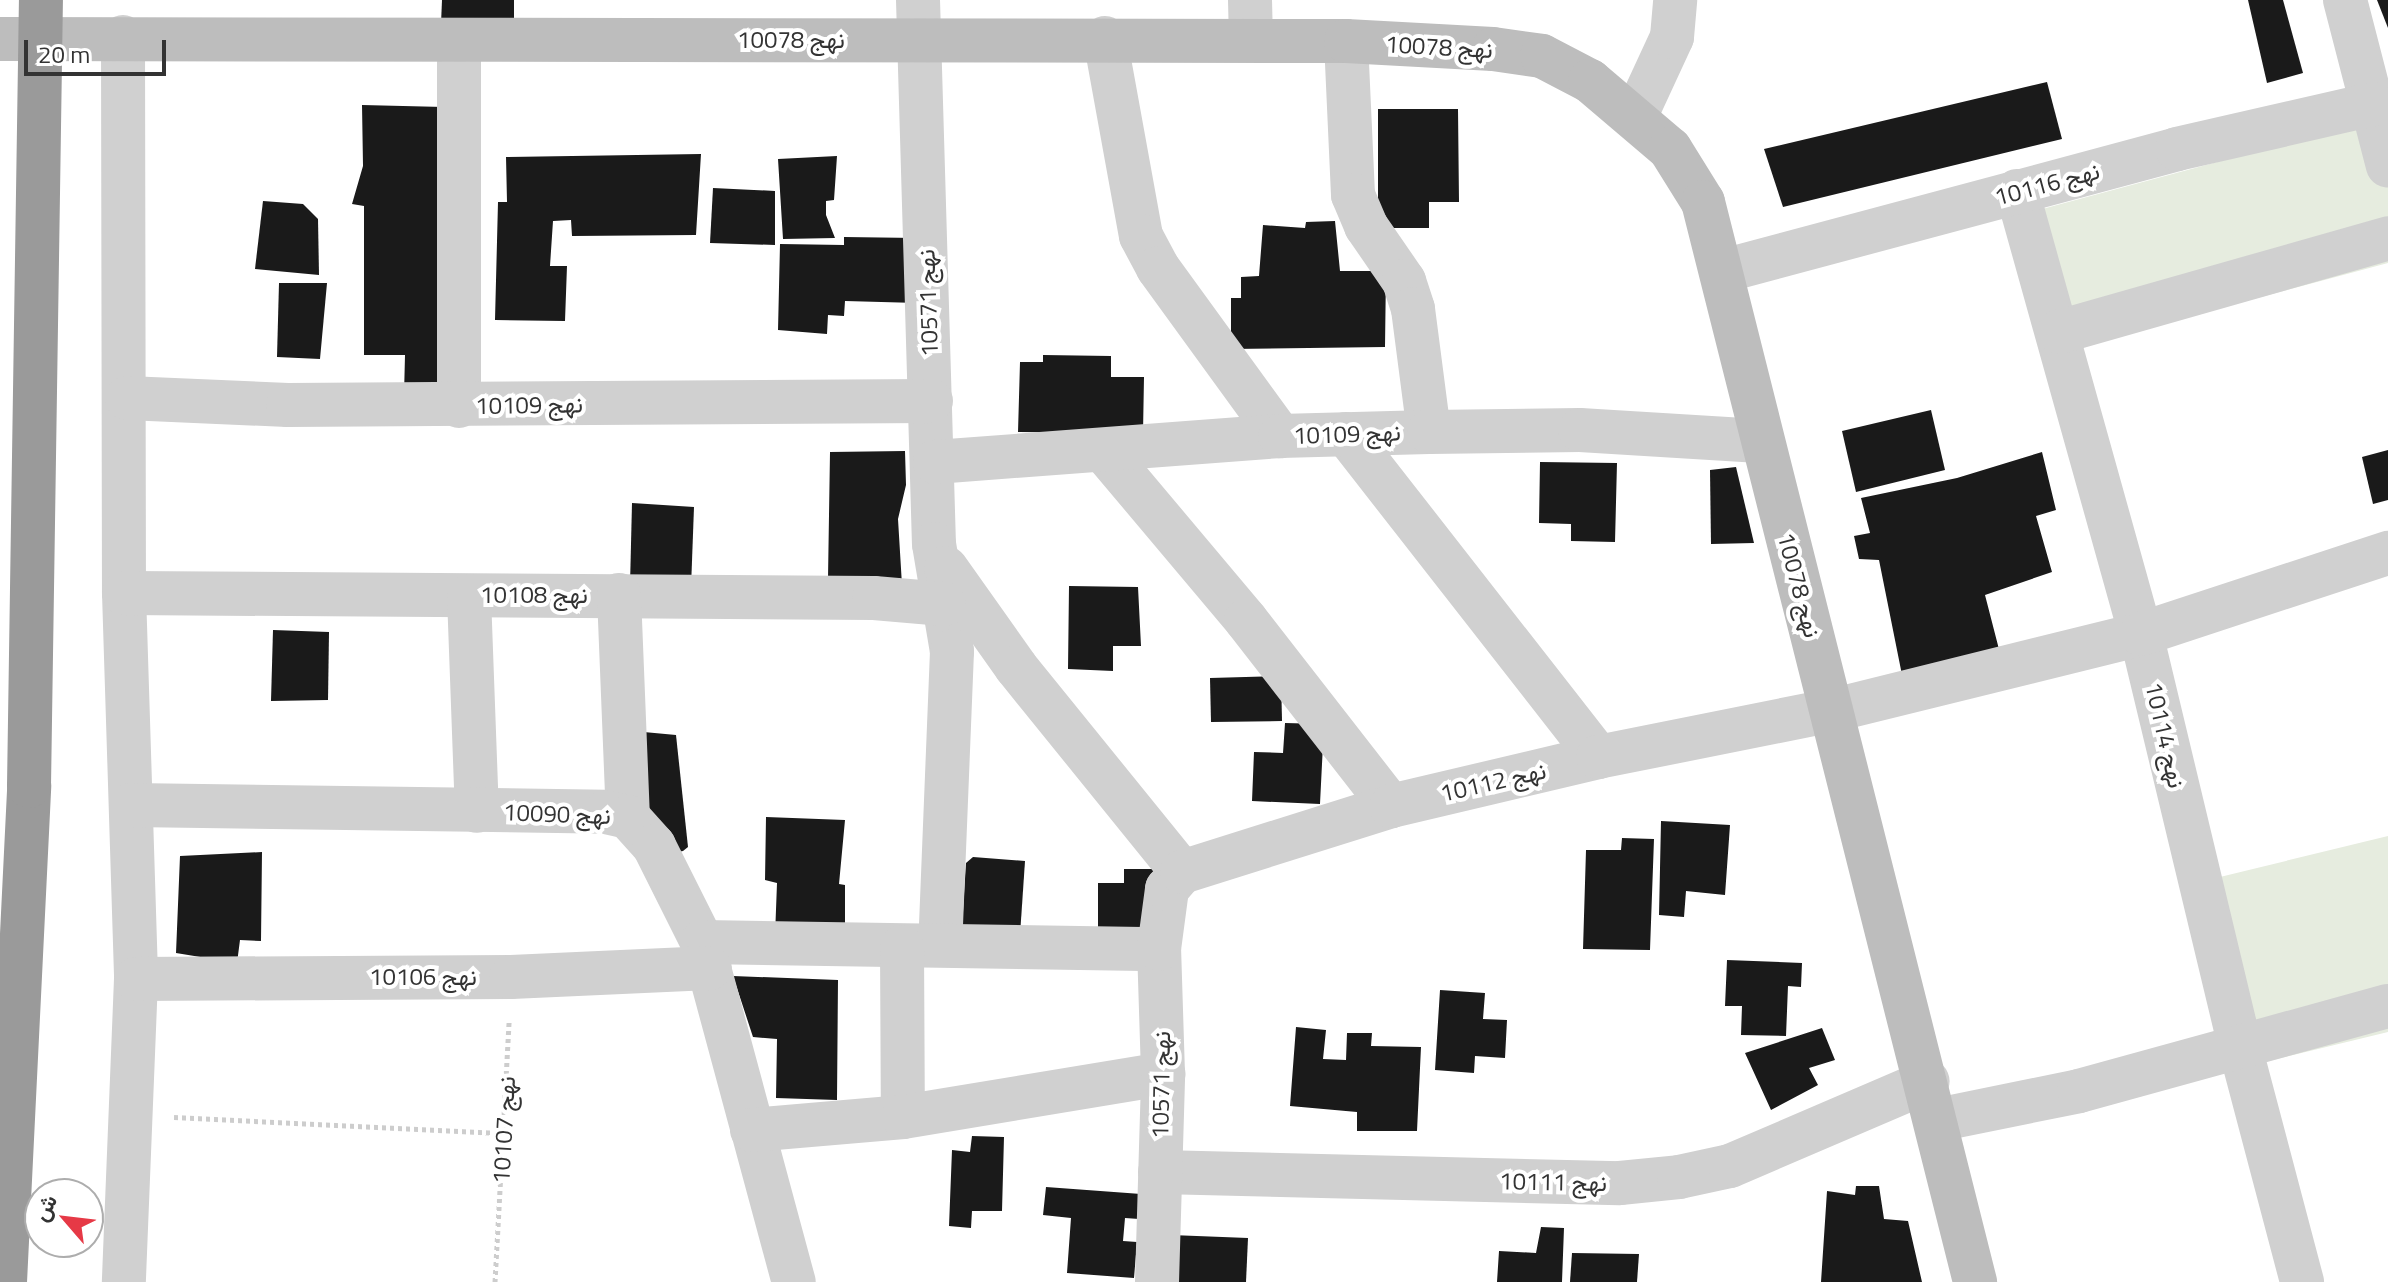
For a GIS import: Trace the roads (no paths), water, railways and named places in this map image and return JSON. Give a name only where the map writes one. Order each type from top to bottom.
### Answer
[{"type":"highway","points":[[5,1282],[29,786],[41,0]]},
{"type":"street","points":[[1636,115],[1672,37],[1675,0]]},
{"type":"street","points":[[2345,0],[2388,166]]},
{"type":"street","name":"نهج 10078","points":[[0,39],[123,37],[459,41],[918,19],[1105,38],[1251,20],[1346,41],[1493,49],[1542,56],[1590,81],[1636,115],[1670,149],[1703,202],[1723,271],[1760,441],[1834,710],[1933,1100],[1975,1282]]},
{"type":"street","name":"نهج 10571","points":[[903,1117],[952,651],[934,544],[935,462],[918,19]]},
{"type":"street","points":[[123,37],[127,398],[124,593],[136,979],[124,1282]]},
{"type":"street","points":[[1105,38],[1141,236],[1158,268],[1280,436]]},
{"type":"street","points":[[459,41],[459,406]]},
{"type":"street","points":[[1346,41],[1353,195],[1366,226],[1404,281],[1413,309],[1429,432]]},
{"type":"street","name":"نهج 10116","points":[[1723,271],[2017,191],[2373,104]]},
{"type":"street","name":"نهج 10114","points":[[2017,191],[2059,332],[2141,634],[2240,1047],[2302,1282]]},
{"type":"street","points":[[2059,332],[2388,238]]},
{"type":"street","name":"نهج 10109","points":[[127,398],[459,406],[931,401]]},
{"type":"street","name":"نهج 10109","points":[[935,462],[1280,436],[1346,434],[1580,430],[1760,441]]},
{"type":"street","points":[[1346,434],[1598,757]]},
{"type":"street","points":[[1103,450],[1246,620],[1391,806]]},
{"type":"street","points":[[934,544],[957,589],[1175,881]]},
{"type":"street","name":"نهج 10112","points":[[1175,881],[1391,806],[1598,757],[1834,710],[2141,634],[2388,553]]},
{"type":"street","name":"نهج 10108","points":[[124,593],[874,598],[944,604]]},
{"type":"street","points":[[619,595],[628,817]]},
{"type":"street","points":[[469,596],[477,811]]},
{"type":"street","name":"نهج 10090","points":[[131,805],[606,812],[628,817],[654,846],[706,955],[794,1282]]},
{"type":"street","name":"نهج 10571","points":[[1157,1282],[1163,1074],[1159,949],[1175,881]]},
{"type":"street","name":"نهج 10106","points":[[136,979],[511,977],[706,955],[921,946],[1159,949]]},
{"type":"street","name":"نهج 10111","points":[[1160,1172],[1620,1183],[1679,1177],[1730,1166],[1933,1100],[2079,1091],[2388,1006]]},
{"type":"street","points":[[752,1130],[903,1117],[1163,1074]]}]
